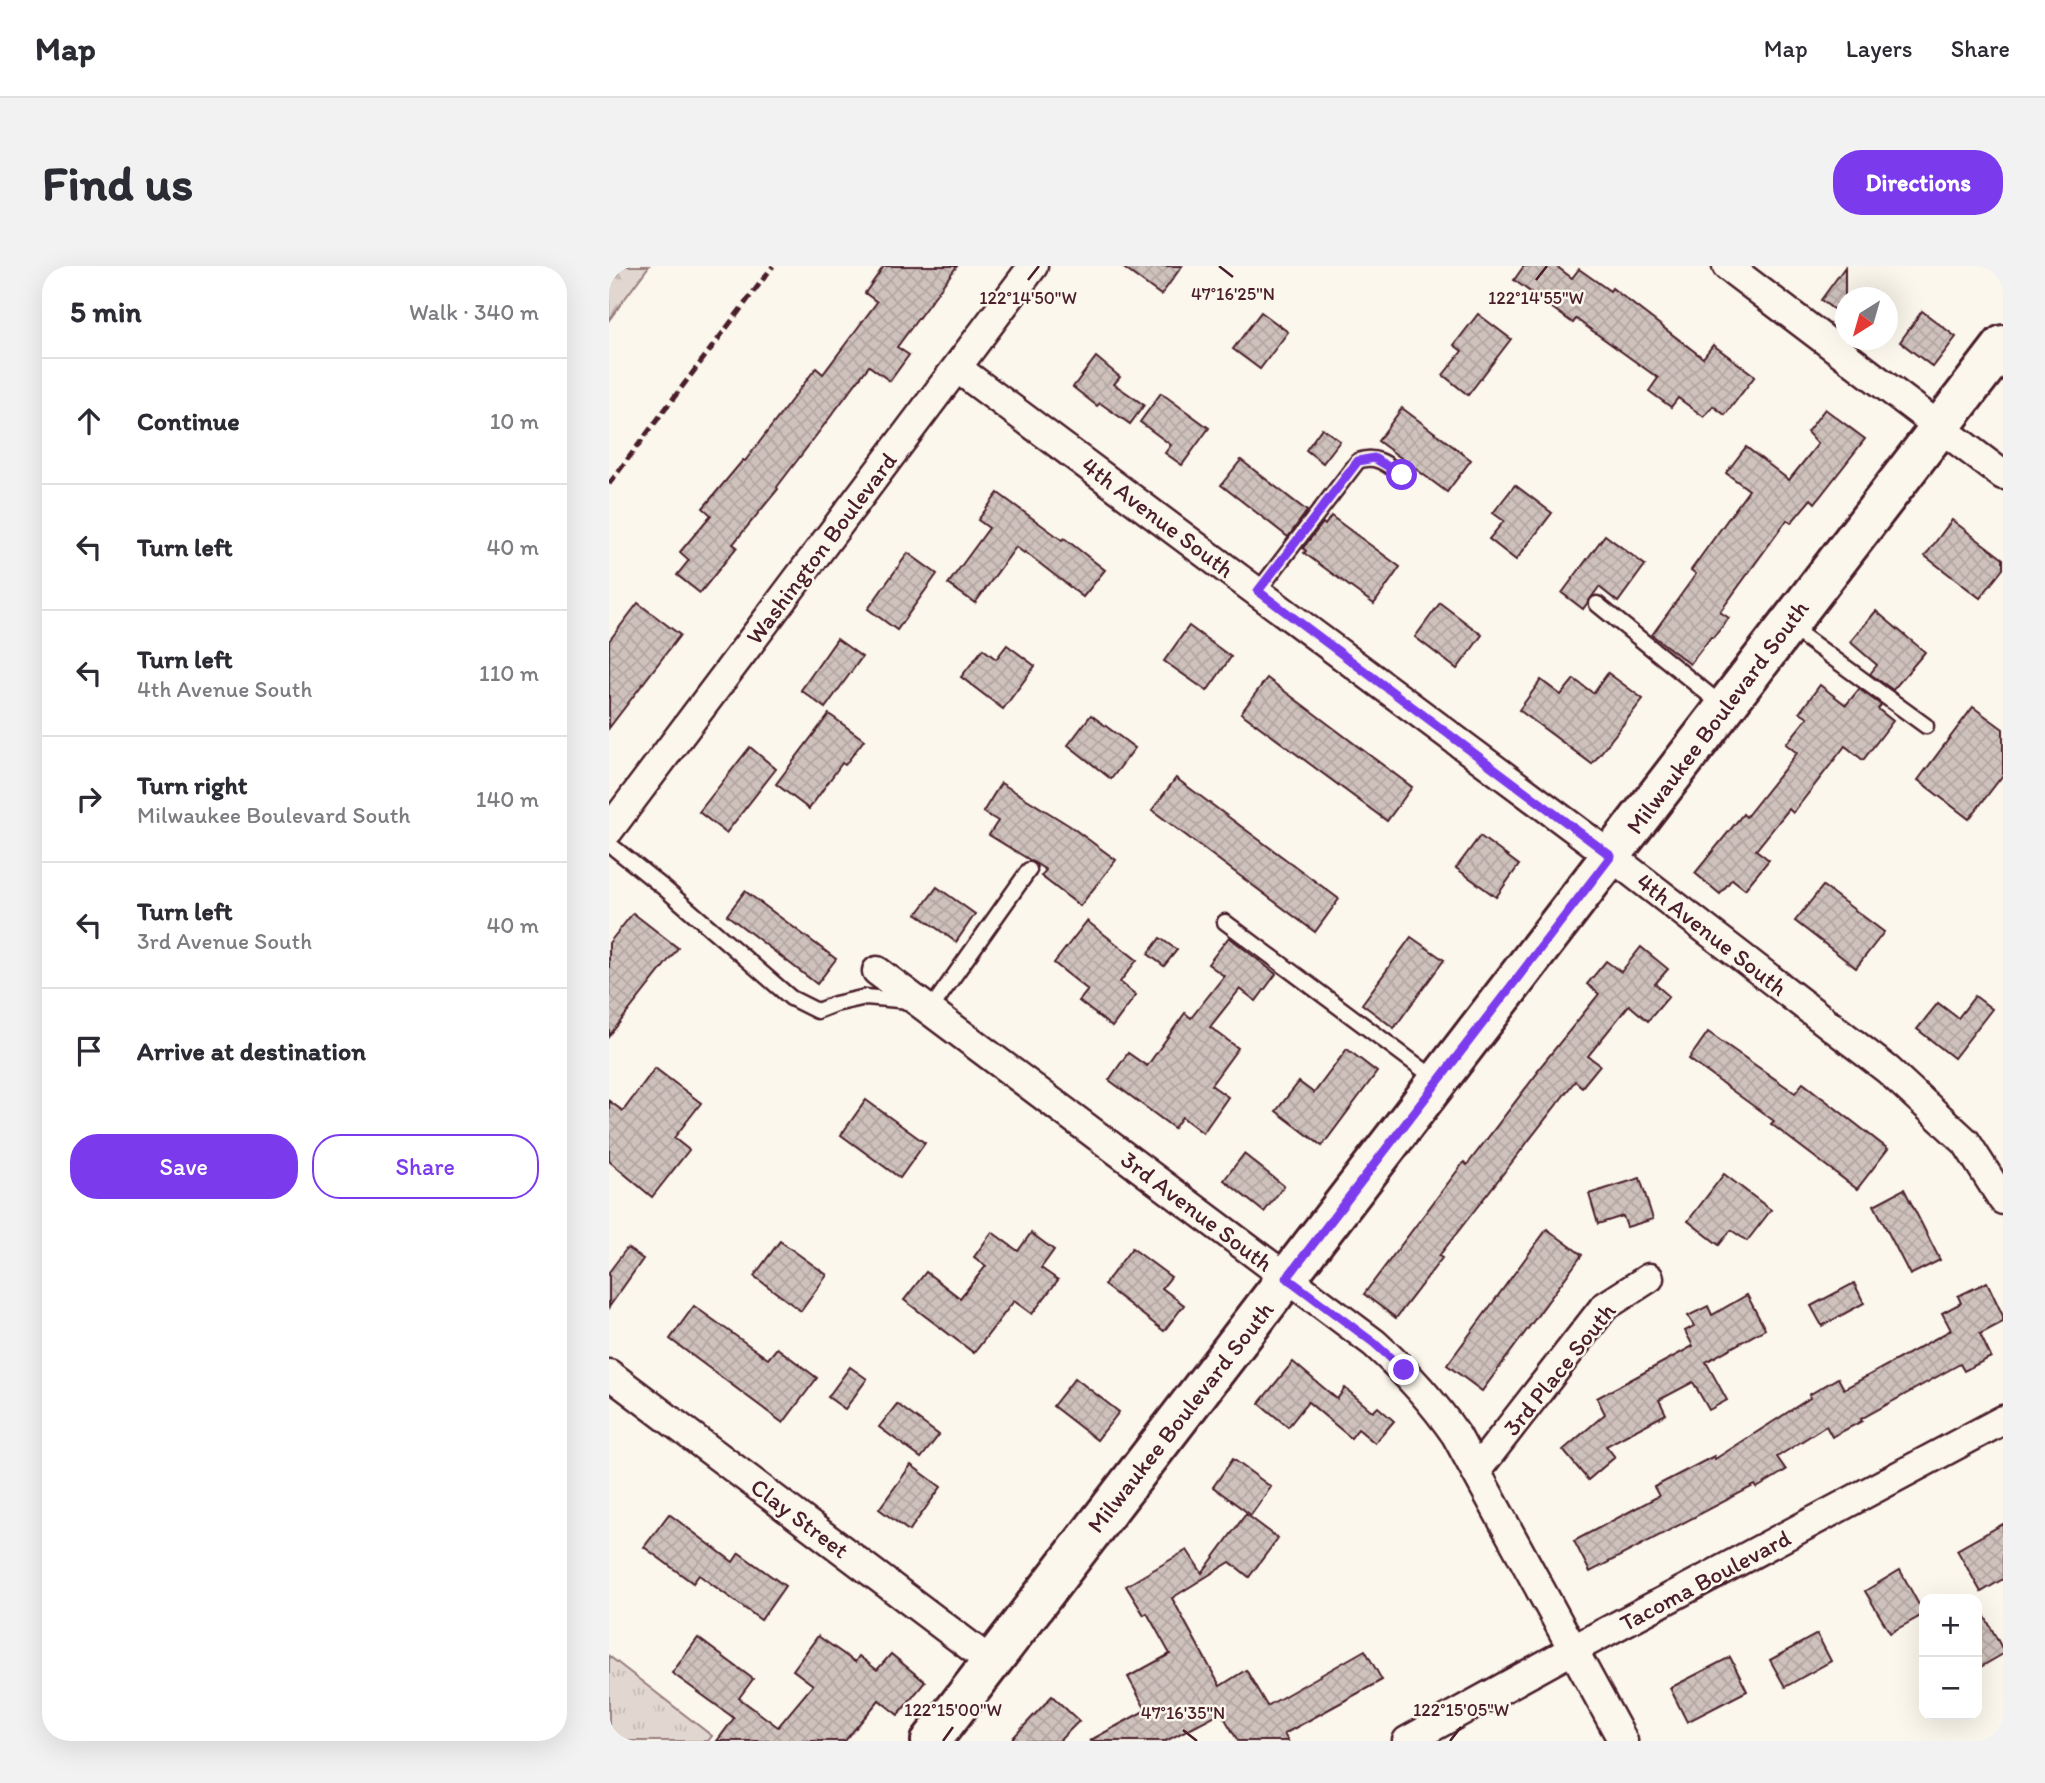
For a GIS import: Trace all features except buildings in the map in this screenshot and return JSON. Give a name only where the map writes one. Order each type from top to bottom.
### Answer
[{"type":"street","name":"Washington Boulevard","points":[[609,830],[1033,266]]},
{"type":"street","points":[[1727,266],[2003,475]]},
{"type":"street","name":"Milwaukee Boulevard South","points":[[931,1741],[2003,345]]},
{"type":"street","name":"4th Avenue South","points":[[957,368],[1611,856],[1888,1070],[1966,1142],[2003,1200]]},
{"type":"street","name":"3rd Avenue South","points":[[877,971],[1374,1343],[1404,1370],[1433,1401],[1477,1470],[1623,1741]]},
{"type":"street","name":"3rd Place South","points":[[1477,1470],[1604,1307],[1649,1278]]},
{"type":"street","name":"Clay Street","points":[[609,1374],[991,1662]]},
{"type":"street","name":"Tacoma Boulevard","points":[[1407,1741],[2003,1420]]},
{"type":"lane","points":[[1258,591],[1358,461],[1374,458],[1402,475]]},
{"type":"lane","points":[[1597,604],[1725,707]]},
{"type":"lane","points":[[1787,625],[1926,726]]},
{"type":"lane","points":[[609,844],[791,998],[817,1011],[866,997],[924,1006],[1029,870]]},
{"type":"lane","points":[[1225,922],[1438,1081]]},
{"type":"green space","points":[[609,266],[649,266],[609,320]]},
{"type":"green space","points":[[609,1656],[712,1736],[708,1741],[609,1741]]},
{"type":"railway","points":[[609,484],[773,266]]},
{"type":"route","points":[[1402,475],[1374,458],[1358,461],[1258,591],[1611,856],[1287,1278],[1374,1343],[1404,1370]]}]
